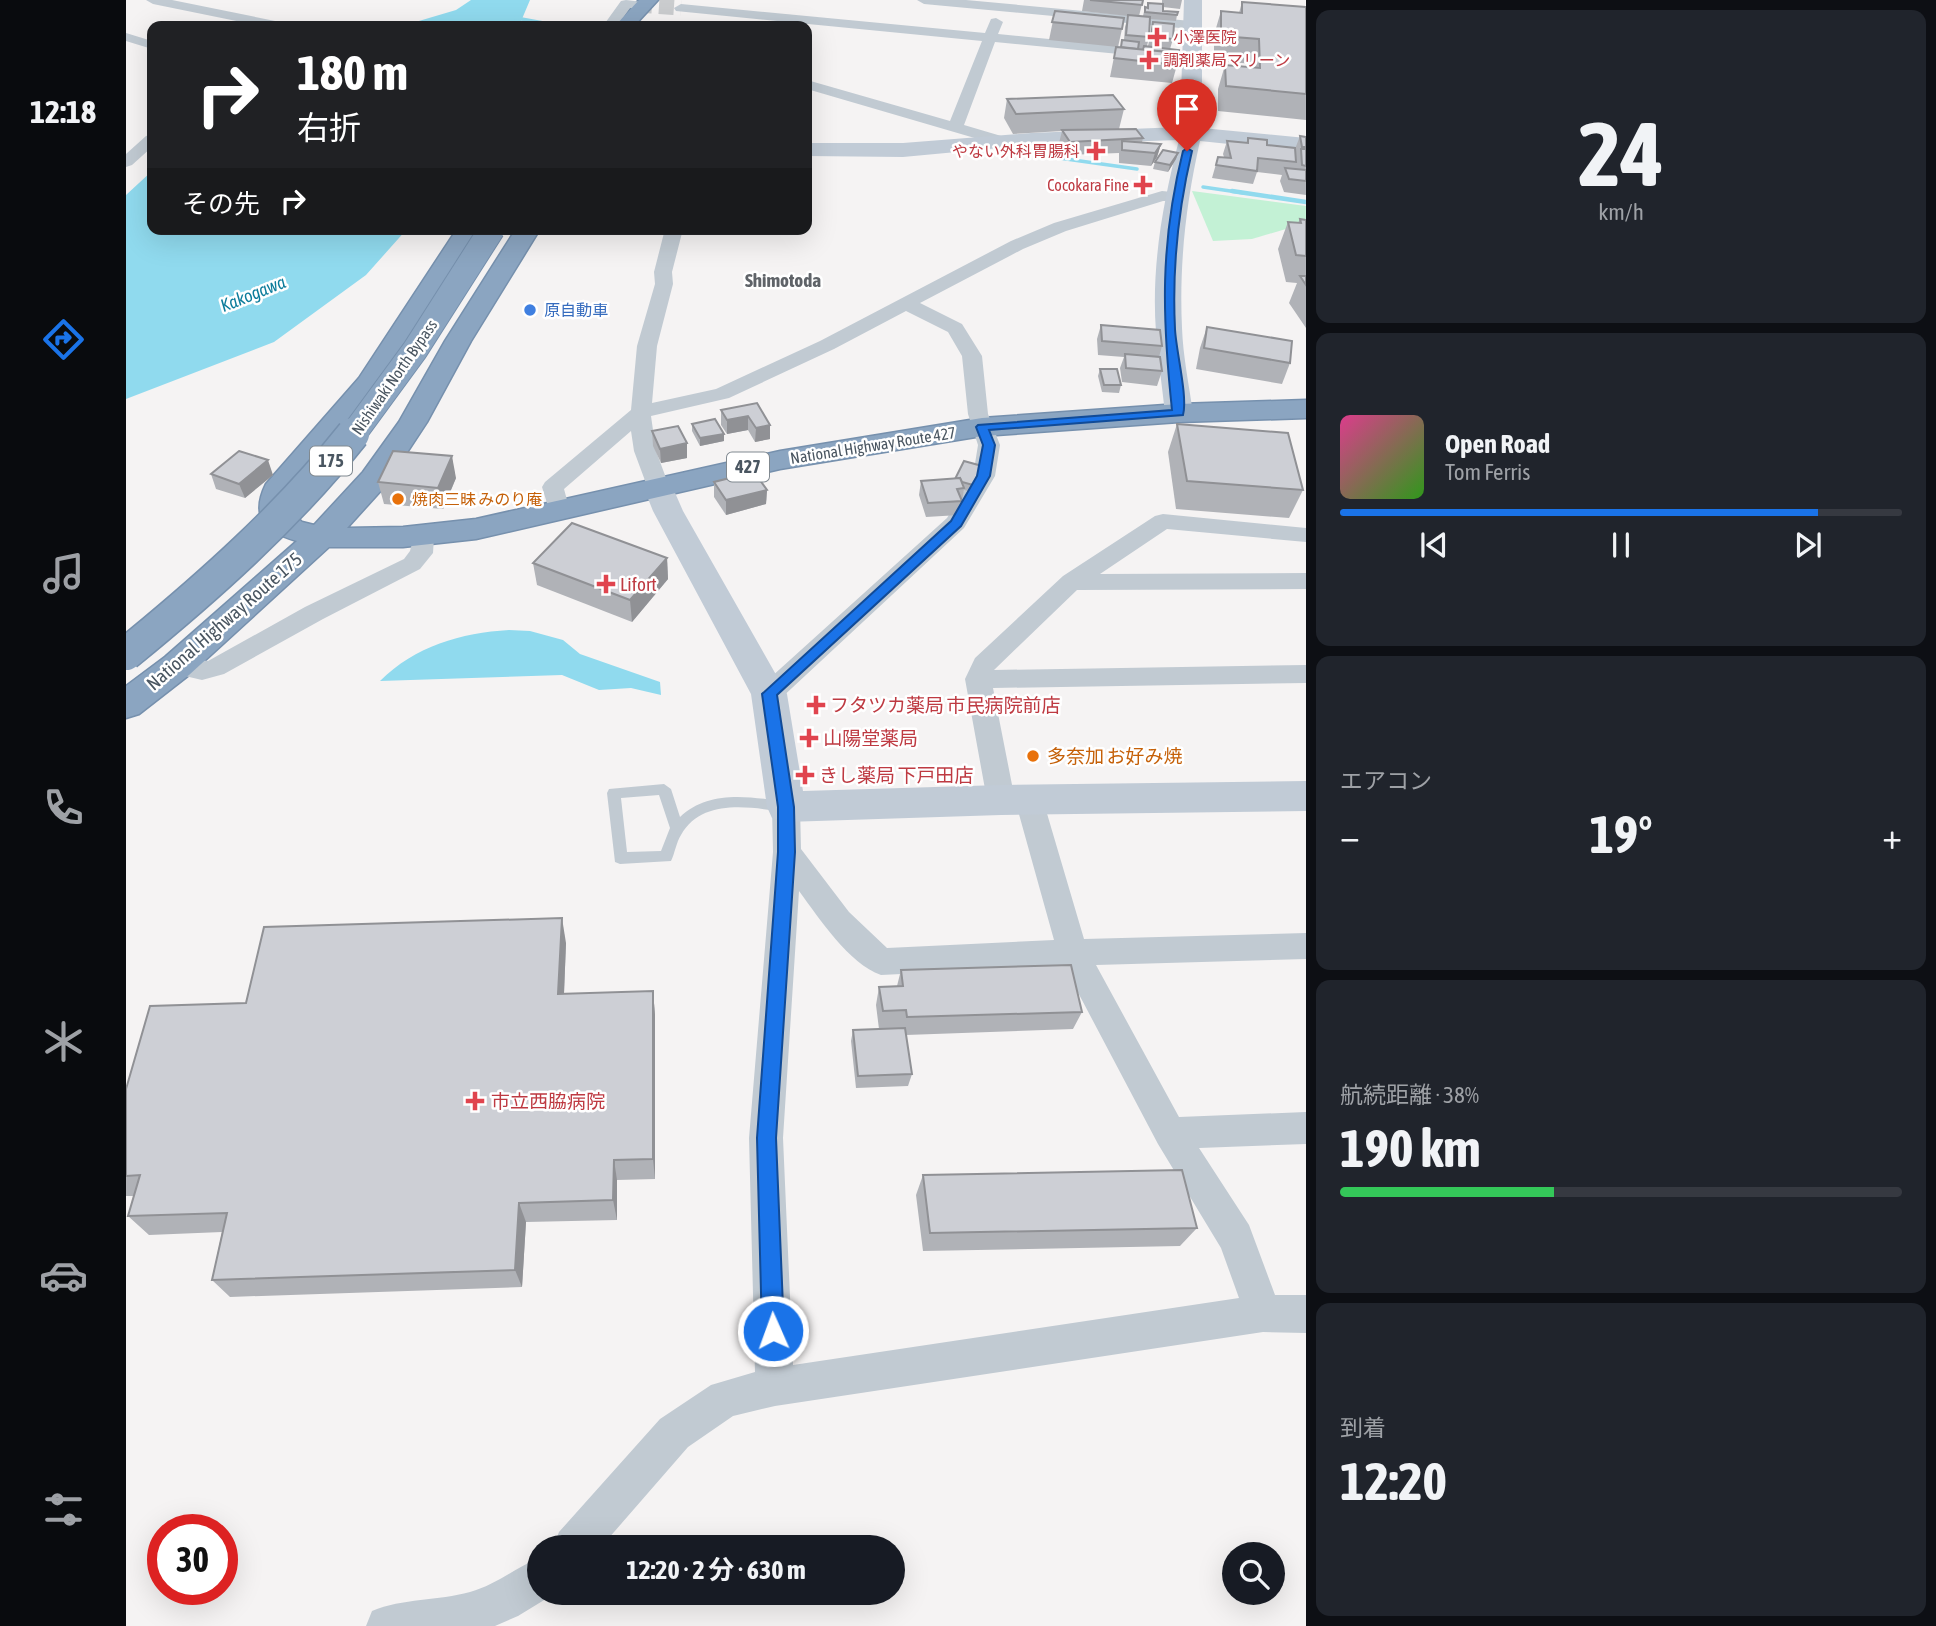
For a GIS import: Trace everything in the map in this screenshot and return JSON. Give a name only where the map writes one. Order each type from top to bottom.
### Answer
[{"type":"highway","points":[[632,21],[661,4]]},
{"type":"highway","points":[[639,21],[661,4]]},
{"type":"highway","name":"175","points":[[465,235],[391,354],[328,433],[281,484],[275,496],[274,507],[276,518],[287,528],[322,537],[374,479],[413,422],[458,341],[524,235]]},
{"type":"highway","name":"Nishiwaki North Bypass","points":[[126,654],[213,581],[269,528],[320,474],[366,420],[488,235]]},
{"type":"highway","name":"National Highway Route 427","points":[[322,537],[423,537],[476,529],[659,486],[804,456],[982,427],[1179,413],[1306,409]]},
{"type":"highway","name":"National Highway Route 175","points":[[126,705],[177,666],[322,537]]},
{"type":"street","points":[[153,0],[255,21]]},
{"type":"street","points":[[924,0],[1003,4],[1191,25]]},
{"type":"street","points":[[1179,413],[1169,330],[1170,240],[1176,197],[1191,134],[1192,0]]},
{"type":"street","points":[[622,21],[661,4],[1191,57]]},
{"type":"street","points":[[661,4],[677,21]]},
{"type":"street","points":[[955,127],[1003,4]]},
{"type":"street","points":[[866,24],[876,8]]},
{"type":"street","points":[[126,37],[147,43]]},
{"type":"street","points":[[812,85],[1002,141]]},
{"type":"street","points":[[812,149],[903,150],[1002,141],[1191,134],[1306,145]]},
{"type":"street","points":[[126,162],[147,135]]},
{"type":"street","points":[[559,510],[553,488],[641,412],[722,394],[827,345],[1017,245],[1060,227],[1162,196],[1176,197]]},
{"type":"street","points":[[360,377],[455,235]]},
{"type":"street","points":[[328,433],[389,379],[477,235]]},
{"type":"street","points":[[672,235],[663,272],[664,284],[647,346],[640,422],[645,452],[668,511],[769,694],[786,807],[787,852],[766,1138],[775,1387]]},
{"type":"street","points":[[769,694],[956,523],[984,476],[989,445],[982,427],[972,356],[955,328],[905,303]]},
{"type":"street","points":[[1263,1312],[1236,1238],[1170,1132],[1073,952],[1015,800],[978,680],[984,664],[1070,582],[1163,521],[1306,535]]},
{"type":"street","points":[[177,666],[202,671],[228,662],[314,613],[412,564],[421,553],[423,537]]},
{"type":"street","points":[[1070,582],[1306,581]]},
{"type":"street","points":[[978,680],[1306,674]]},
{"type":"street","points":[[786,807],[1015,800],[1306,796]]},
{"type":"street","points":[[787,852],[838,921],[881,962],[1073,952],[1306,946]]},
{"type":"street","points":[[1170,1132],[1306,1128]]},
{"type":"street","points":[[585,1535],[674,1433],[726,1399],[775,1387],[1263,1312],[1306,1314]]},
{"type":"street","points":[[387,1626],[467,1616],[516,1598],[527,1589]]},
{"type":"lane","points":[[677,828],[664,789],[614,793],[620,858],[666,857],[677,828],[706,805],[737,800],[786,807]]},
{"type":"green space","points":[[1192,191],[1306,206],[1306,223],[1252,239],[1213,241]]},
{"type":"water","points":[[471,0],[530,0],[521,21],[419,21],[456,10]]},
{"type":"water","name":"Kakogawa","points":[[147,176],[147,235],[402,235],[366,275],[274,342],[126,399],[126,195]]},
{"type":"water","points":[[509,630],[530,631],[563,640],[580,654],[660,682],[661,695],[631,688],[599,690],[562,675],[380,681],[424,650],[456,638]]},
{"type":"building","points":[[1090,0],[1143,0],[1142,5]]},
{"type":"building","points":[[1242,2],[1306,7],[1306,94],[1226,86],[1225,65],[1260,68],[1259,39],[1221,36],[1221,11],[1242,13]]},
{"type":"building","points":[[1148,3],[1163,4],[1163,11],[1178,12],[1177,15],[1145,12]]},
{"type":"building","points":[[1055,11],[1124,18],[1122,29],[1052,22]]},
{"type":"building","points":[[1128,15],[1150,17],[1149,37],[1126,35]]},
{"type":"building","points":[[1153,22],[1174,24],[1173,39],[1151,37]]},
{"type":"building","points":[[1122,40],[1139,42],[1138,49],[1121,47]]},
{"type":"building","points":[[1144,46],[1179,50],[1178,56],[1178,53],[1143,50]]},
{"type":"building","points":[[1116,47],[1178,53],[1177,65],[1114,58]]},
{"type":"building","points":[[1113,95],[1124,109],[1016,114],[1007,99]]},
{"type":"building","points":[[1136,129],[1143,138],[1070,142],[1062,130]]},
{"type":"building","points":[[1300,136],[1306,137],[1306,147],[1302,147]]},
{"type":"building","points":[[1248,138],[1267,140],[1267,145],[1295,148],[1296,162],[1258,158],[1257,171],[1216,165],[1218,157],[1231,158],[1227,141],[1248,143]]},
{"type":"building","points":[[1122,141],[1161,144],[1155,153],[1122,150]]},
{"type":"building","points":[[1301,149],[1306,149],[1306,166],[1302,165]]},
{"type":"building","points":[[1163,150],[1178,153],[1170,165],[1155,162]]},
{"type":"building","points":[[1285,168],[1306,170],[1306,181],[1289,179]]},
{"type":"building","points":[[1300,219],[1306,220],[1306,256],[1296,255],[1288,222],[1301,223]]},
{"type":"building","points":[[1101,325],[1160,330],[1162,346],[1102,341]]},
{"type":"building","points":[[1207,327],[1292,341],[1290,363],[1204,348]]},
{"type":"building","points":[[1125,354],[1160,357],[1162,371],[1126,368]]},
{"type":"building","points":[[1100,369],[1117,369],[1121,385],[1104,385]]},
{"type":"building","points":[[757,403],[770,425],[756,428],[748,416],[727,420],[721,410]]},
{"type":"building","points":[[715,419],[724,434],[700,438],[692,424]]},
{"type":"building","points":[[1177,424],[1288,433],[1303,490],[1187,481]]},
{"type":"building","points":[[678,426],[687,443],[660,449],[652,431]]},
{"type":"building","points":[[239,451],[268,460],[239,484],[211,474]]},
{"type":"building","points":[[393,451],[452,456],[438,488],[378,482]]},
{"type":"building","points":[[964,461],[982,466],[973,485],[962,482],[960,478],[955,479]]},
{"type":"building","points":[[754,472],[767,490],[726,500],[714,482]]},
{"type":"building","points":[[960,478],[964,488],[957,489],[962,501],[928,503],[921,481]]},
{"type":"building","points":[[572,523],[667,558],[630,600],[533,563]]},
{"type":"building","points":[[562,918],[558,994],[653,991],[653,1159],[614,1160],[613,1200],[519,1203],[515,1270],[212,1280],[227,1213],[128,1216],[140,1175],[126,1176],[126,1089],[150,1006],[246,1003],[264,927]]},
{"type":"building","points":[[1071,965],[1082,1012],[907,1017],[906,1010],[883,1011],[879,987],[903,986],[901,970]]},
{"type":"building","points":[[905,1028],[912,1074],[858,1076],[853,1030]]},
{"type":"building","points":[[1182,1170],[1197,1228],[930,1233],[923,1175]]},
{"type":"waterway","points":[[516,18],[532,21]]},
{"type":"waterway","points":[[1016,147],[1059,158],[1137,169]]},
{"type":"waterway","points":[[1203,187],[1244,193]]},
{"type":"waterway","points":[[1232,191],[1306,202]]},
{"type":"tunnel","points":[[637,5],[681,8]]},
{"type":"place","name":"小澤医院","points":[[1157,37]]},
{"type":"place","name":"調剤薬局マリーン","points":[[1149,60]]},
{"type":"place","name":"やない外科胃腸科","points":[[1096,151]]},
{"type":"place","name":"Cocokara Fine","points":[[1143,185]]},
{"type":"place","name":"原自動車","points":[[530,310]]},
{"type":"place","name":"焼肉三昧 みのり庵","points":[[398,499]]},
{"type":"place","name":"Lifort","points":[[606,584]]},
{"type":"place","name":"フタツカ薬局 市民病院前店","points":[[816,705]]},
{"type":"place","name":"山陽堂薬局","points":[[809,738]]},
{"type":"place","name":"多奈加 お好み焼","points":[[1033,756]]},
{"type":"place","name":"きし薬局 下戸田店","points":[[805,775]]},
{"type":"place","name":"市立西脇病院","points":[[475,1101]]},
{"type":"district","name":"Shimotoda","points":[[783,280]]},
{"type":"route","points":[[773,1331],[766,1138],[787,852],[786,807],[769,694],[956,523],[984,476],[989,445],[982,427],[1179,413],[1169,330],[1169,260],[1176,197],[1187,151]]}]
